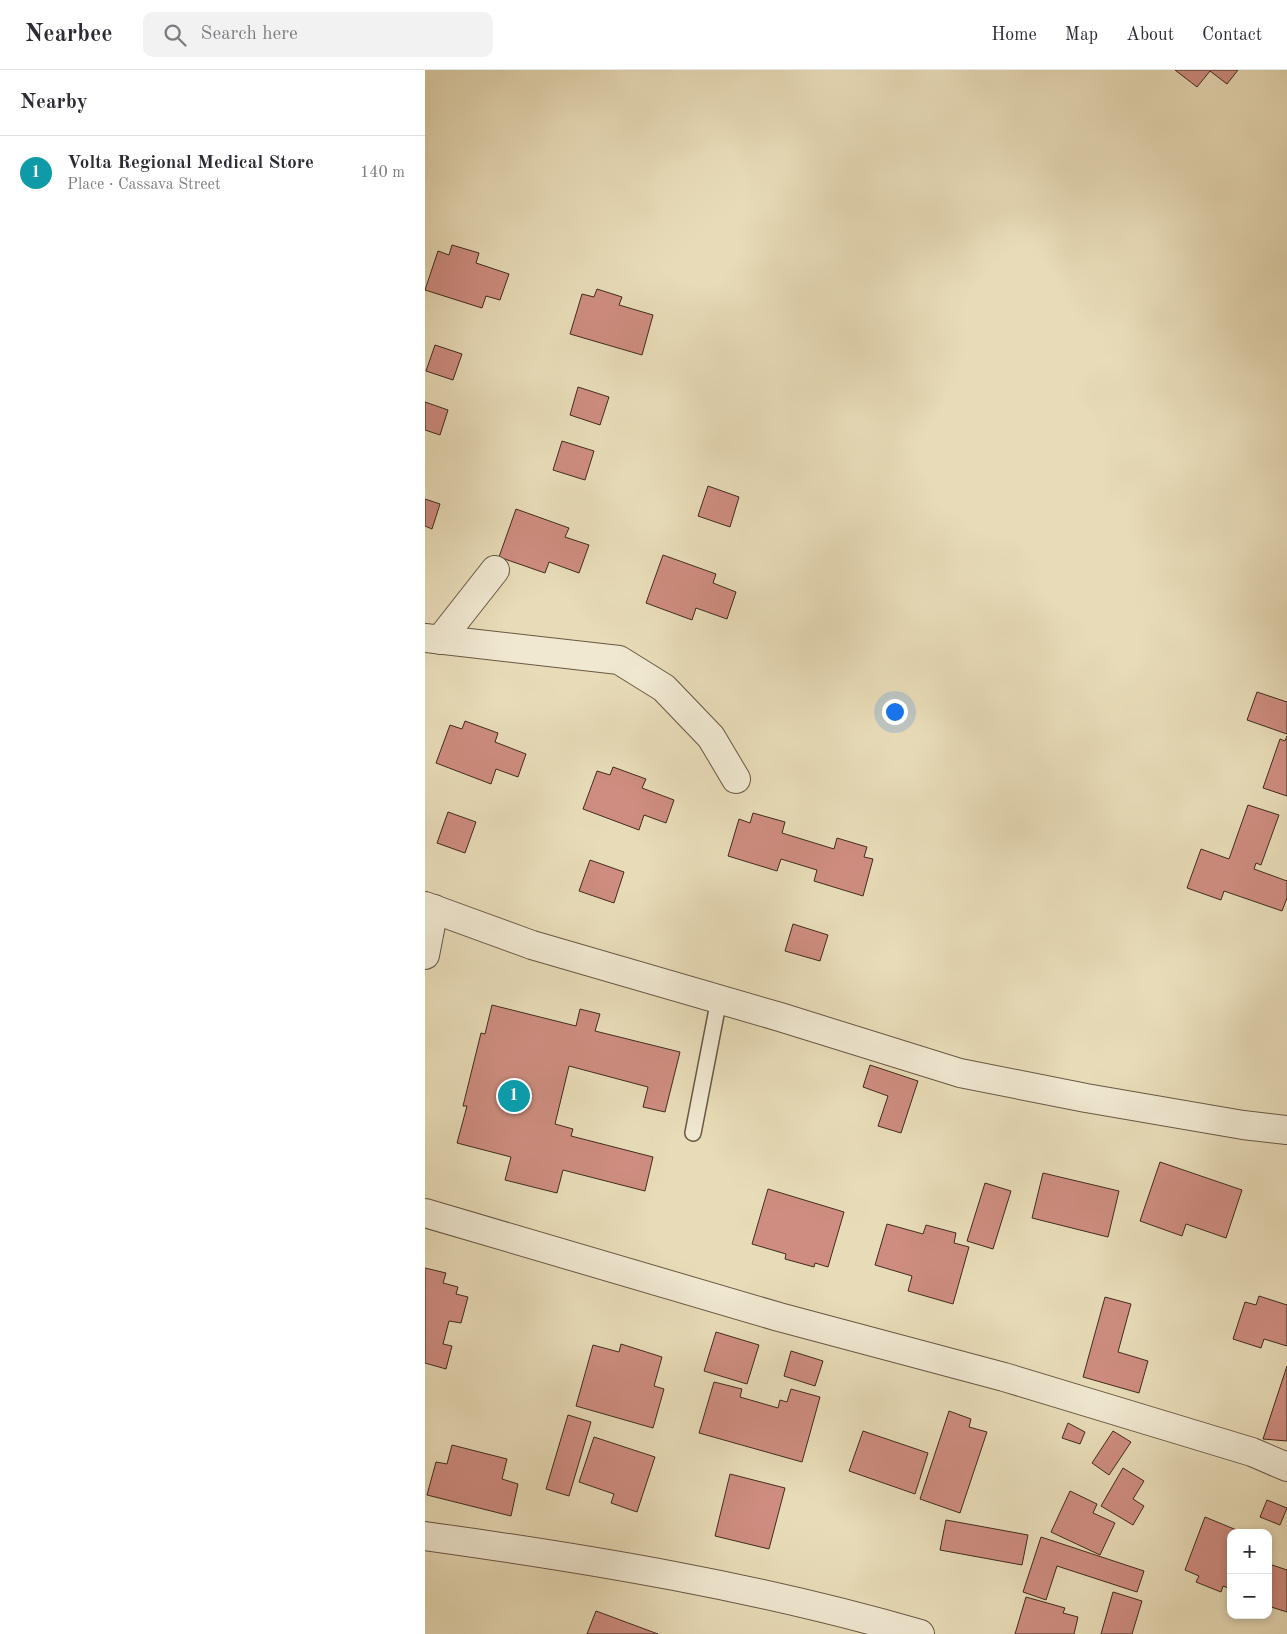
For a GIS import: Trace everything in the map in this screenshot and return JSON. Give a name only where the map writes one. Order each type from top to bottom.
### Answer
[{"type":"street","points":[[433,639],[495,570]]},
{"type":"street","points":[[433,639],[619,660],[664,688],[711,738],[736,779]]},
{"type":"street","points":[[425,955],[429,907],[532,945],[719,999],[960,1073],[1086,1098],[1287,1130]]},
{"type":"street","points":[[425,1212],[779,1317],[1004,1377],[1252,1452],[1287,1466]]},
{"type":"street","points":[[425,1536],[529,1551],[682,1578],[877,1621],[920,1634]]},
{"type":"lane","points":[[693,1133],[719,999]]},
{"type":"building","points":[[1175,70],[1238,70],[1227,84],[1210,71],[1197,87]]},
{"type":"building","points":[[452,245],[479,253],[476,263],[509,274],[500,300],[486,296],[482,308],[425,290],[438,251],[449,255]]},
{"type":"building","points":[[597,289],[622,297],[619,305],[653,315],[642,355],[570,334],[582,294],[594,297]]},
{"type":"building","points":[[435,345],[462,354],[453,380],[426,371]]},
{"type":"building","points":[[578,387],[609,397],[600,425],[570,415]]},
{"type":"building","points":[[425,402],[448,410],[440,435],[425,430]]},
{"type":"building","points":[[562,441],[594,451],[585,480],[553,470]]},
{"type":"building","points":[[708,486],[739,497],[730,527],[698,516]]},
{"type":"building","points":[[425,499],[440,504],[432,529],[425,526]]},
{"type":"building","points":[[516,509],[569,528],[565,537],[589,545],[579,573],[549,562],[545,573],[499,557]]},
{"type":"building","points":[[663,555],[716,574],[713,583],[736,592],[727,619],[696,608],[692,620],[646,603]]},
{"type":"building","points":[[1257,692],[1287,702],[1287,734],[1247,720]]},
{"type":"building","points":[[465,721],[498,733],[495,742],[526,754],[518,777],[496,769],[491,784],[436,763],[450,725],[462,729]]},
{"type":"building","points":[[1287,736],[1287,796],[1263,788],[1280,739],[1285,741]]},
{"type":"building","points":[[613,767],[646,779],[642,788],[674,800],[666,823],[644,815],[639,830],[583,809],[597,771],[610,775]]},
{"type":"building","points":[[1248,805],[1279,815],[1261,865],[1256,863],[1254,869],[1287,881],[1287,898],[1282,911],[1224,891],[1221,900],[1187,888],[1201,849],[1229,859]]},
{"type":"building","points":[[448,812],[476,822],[465,853],[437,843]]},
{"type":"building","points":[[753,813],[785,822],[782,833],[834,849],[837,838],[867,847],[864,857],[873,859],[863,896],[814,881],[817,870],[781,859],[777,871],[728,856],[739,819],[750,823]]},
{"type":"building","points":[[590,860],[624,872],[614,903],[579,891]]},
{"type":"building","points":[[793,924],[828,935],[820,961],[785,951]]},
{"type":"building","points":[[492,1005],[576,1026],[580,1009],[600,1014],[595,1031],[680,1052],[665,1112],[643,1107],[648,1087],[569,1066],[555,1124],[573,1129],[571,1136],[653,1157],[645,1191],[563,1170],[557,1193],[505,1180],[511,1157],[457,1143],[467,1106],[463,1106],[481,1033],[485,1034]]},
{"type":"building","points":[[870,1065],[918,1081],[901,1133],[878,1126],[888,1096],[863,1087]]},
{"type":"building","points":[[1160,1162],[1242,1190],[1226,1238],[1186,1224],[1182,1236],[1140,1221]]},
{"type":"building","points":[[1043,1173],[1119,1191],[1108,1237],[1032,1218]]},
{"type":"building","points":[[985,1183],[1011,1191],[993,1249],[967,1241]]},
{"type":"building","points":[[768,1189],[844,1212],[828,1267],[815,1263],[814,1267],[785,1259],[786,1254],[752,1244]]},
{"type":"building","points":[[887,1224],[923,1234],[926,1225],[956,1233],[954,1243],[969,1247],[953,1304],[908,1291],[912,1276],[875,1265]]},
{"type":"building","points":[[425,1268],[446,1273],[443,1283],[458,1287],[456,1294],[468,1297],[461,1323],[449,1321],[443,1344],[452,1346],[446,1369],[425,1363]]},
{"type":"building","points":[[1259,1296],[1287,1305],[1287,1346],[1264,1339],[1261,1348],[1233,1339],[1245,1302],[1256,1305]]},
{"type":"building","points":[[1105,1297],[1131,1304],[1118,1352],[1148,1361],[1139,1393],[1083,1377]]},
{"type":"building","points":[[716,1332],[759,1345],[747,1384],[704,1371]]},
{"type":"building","points":[[621,1344],[662,1357],[654,1386],[664,1389],[653,1428],[576,1406],[593,1345],[619,1352]]},
{"type":"building","points":[[791,1351],[823,1361],[815,1386],[784,1376]]},
{"type":"building","points":[[1287,1366],[1287,1441],[1263,1439]]},
{"type":"building","points":[[714,1382],[742,1389],[740,1397],[778,1408],[780,1400],[787,1402],[791,1389],[820,1397],[802,1462],[699,1433]]},
{"type":"building","points":[[949,1411],[971,1419],[969,1427],[987,1432],[960,1513],[920,1499]]},
{"type":"building","points":[[568,1415],[591,1422],[569,1496],[546,1489]]},
{"type":"building","points":[[1068,1423],[1085,1432],[1080,1444],[1062,1438]]},
{"type":"building","points":[[863,1431],[928,1453],[915,1494],[849,1471]]},
{"type":"building","points":[[1113,1431],[1131,1442],[1109,1475],[1092,1463]]},
{"type":"building","points":[[594,1437],[655,1457],[637,1512],[611,1503],[614,1494],[579,1482]]},
{"type":"building","points":[[452,1445],[507,1459],[502,1479],[518,1484],[511,1516],[427,1495],[436,1462],[447,1464]]},
{"type":"building","points":[[1123,1468],[1144,1481],[1133,1499],[1144,1506],[1133,1525],[1101,1506]]},
{"type":"building","points":[[730,1474],[785,1488],[769,1549],[715,1536]]},
{"type":"building","points":[[1070,1491],[1097,1504],[1093,1513],[1115,1523],[1100,1555],[1051,1532]]},
{"type":"building","points":[[1267,1500],[1287,1508],[1280,1525],[1260,1517]]},
{"type":"building","points":[[1205,1517],[1234,1529],[1227,1529],[1227,1588],[1223,1586],[1221,1592],[1196,1582],[1199,1576],[1185,1570]]},
{"type":"building","points":[[946,1520],[1028,1535],[1022,1565],[940,1550]]},
{"type":"building","points":[[1041,1537],[1144,1571],[1137,1592],[1057,1566],[1046,1600],[1023,1592]]},
{"type":"building","points":[[1272,1565],[1287,1570],[1287,1612],[1272,1607]]},
{"type":"building","points":[[1113,1592],[1142,1601],[1132,1634],[1101,1634]]},
{"type":"building","points":[[1026,1597],[1065,1608],[1063,1613],[1078,1617],[1074,1634],[1015,1634]]},
{"type":"building","points":[[596,1611],[658,1634],[587,1634]]},
{"type":"place","name":"Volta Regional Medical Store","points":[[514,1096]]}]
